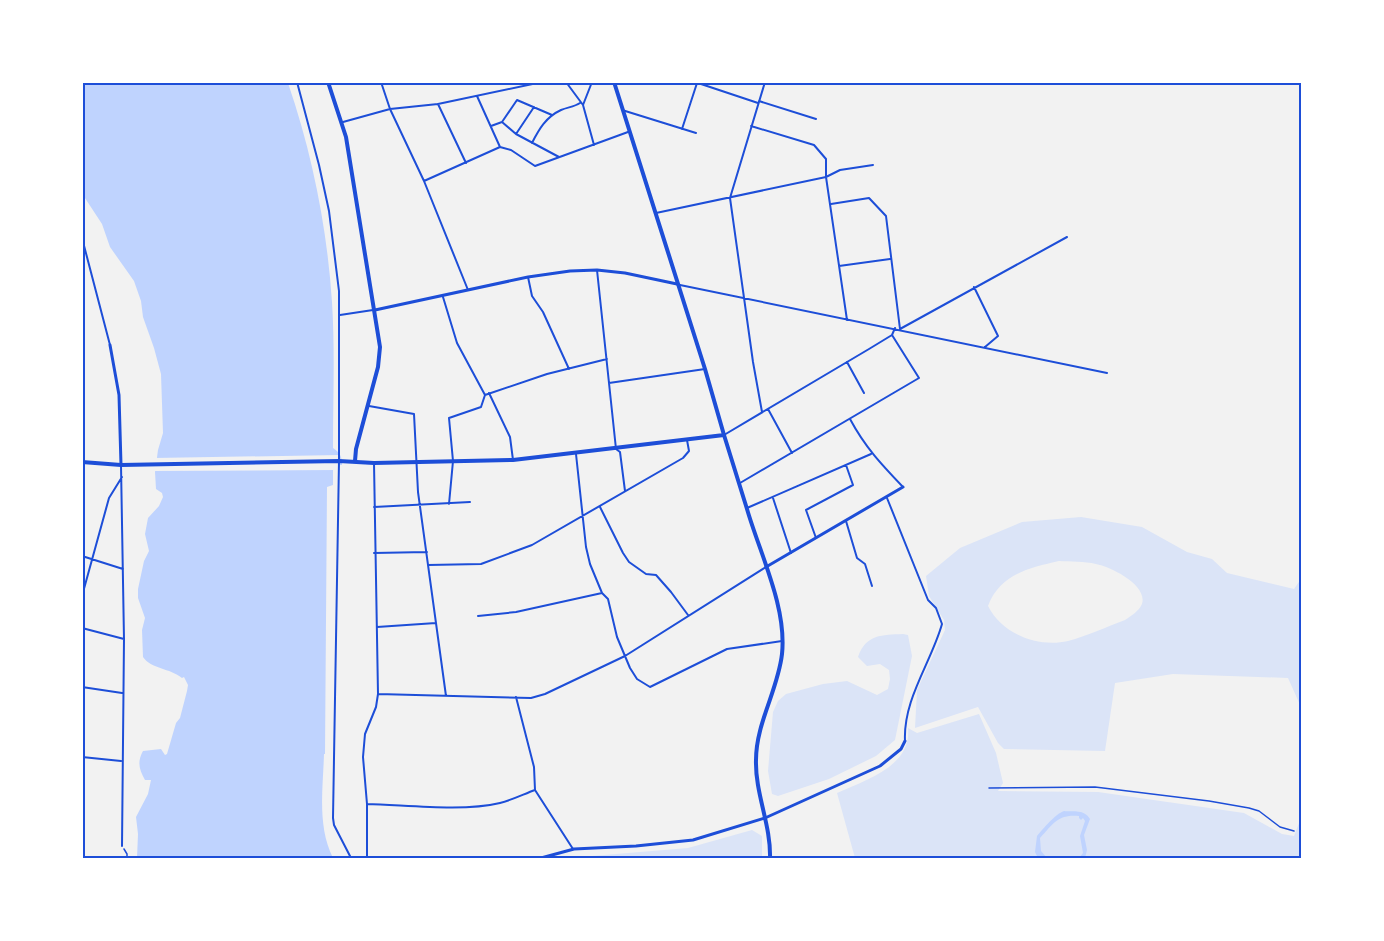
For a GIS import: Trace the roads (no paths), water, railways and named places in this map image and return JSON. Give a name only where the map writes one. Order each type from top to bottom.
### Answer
[{"type":"main road","points":[[328,82],[343,122],[380,347],[378,367],[356,449],[355,461]]},
{"type":"main road","points":[[614,82],[782,623],[783,641],[778,674],[756,746],[756,762],[765,818],[769,829],[770,858]]},
{"type":"main road","points":[[82,462],[121,465],[513,460],[724,435]]},
{"type":"street","points":[[297,82],[329,211],[339,291],[339,461],[333,818],[334,825],[351,858]]},
{"type":"street","points":[[381,82],[390,109],[424,181],[469,291]]},
{"type":"street","points":[[343,122],[390,109],[438,104],[542,82]]},
{"type":"street","points":[[566,82],[582,104],[594,145]]},
{"type":"street","points":[[532,143],[541,125],[552,115],[582,104],[592,82]]},
{"type":"street","points":[[762,412],[730,198],[765,82]]},
{"type":"street","points":[[682,129],[696,83],[816,119]]},
{"type":"street","points":[[477,96],[500,147]]},
{"type":"street","points":[[491,126],[501,122],[517,100],[552,115]]},
{"type":"street","points":[[438,104],[466,163]]},
{"type":"street","points":[[516,134],[534,107]]},
{"type":"street","points":[[622,110],[696,133]]},
{"type":"street","points":[[501,122],[516,134],[559,157]]},
{"type":"street","points":[[751,126],[814,145],[826,159],[826,177],[847,320]]},
{"type":"street","points":[[424,181],[500,147],[511,150],[535,166],[630,132]]},
{"type":"street","points":[[656,213],[826,177],[840,170],[873,165]]},
{"type":"street","points":[[831,205],[869,198],[886,216],[900,329]]},
{"type":"street","points":[[900,329],[1066,237]]},
{"type":"street","points":[[82,238],[111,345],[121,416],[124,639],[122,846]]},
{"type":"street","points":[[839,266],[891,258]]},
{"type":"street","points":[[339,315],[375,310],[528,278],[570,271],[597,270],[625,273],[1107,373]]},
{"type":"street","points":[[597,270],[616,449],[620,452],[625,491]]},
{"type":"street","points":[[528,278],[532,296],[543,312],[568,369]]},
{"type":"street","points":[[974,287],[998,336],[985,347]]},
{"type":"street","points":[[442,296],[457,343],[485,394],[481,407],[449,418],[453,461],[449,504]]},
{"type":"street","points":[[724,435],[892,334],[895,328]]},
{"type":"street","points":[[740,483],[919,378],[892,334]]},
{"type":"street","points":[[485,394],[607,359]]},
{"type":"street","points":[[847,362],[864,393]]},
{"type":"street","points":[[609,382],[705,369]]},
{"type":"street","points":[[489,393],[510,437],[513,460]]},
{"type":"street","points":[[367,406],[414,414],[420,506],[446,696]]},
{"type":"street","points":[[768,409],[792,453]]},
{"type":"street","points":[[378,694],[531,698],[625,656],[766,567],[903,487],[871,454],[850,419]]},
{"type":"street","points":[[428,565],[481,564],[532,545],[688,455],[687,440]]},
{"type":"street","points":[[576,454],[582,517],[591,564],[603,593],[608,599],[617,637],[637,679],[650,687],[727,649],[783,641]]},
{"type":"street","points":[[747,509],[871,454]]},
{"type":"street","points":[[367,858],[367,804],[363,757],[365,734],[376,706],[378,694],[374,463]]},
{"type":"street","points":[[816,538],[806,510],[853,485],[846,465]]},
{"type":"street","points":[[82,596],[94,560],[109,498],[122,476]]},
{"type":"street","points":[[772,497],[791,553]]},
{"type":"street","points":[[541,858],[574,849],[693,840],[765,818],[880,766],[901,749],[905,741],[904,730],[908,707],[942,624],[936,608],[928,600],[887,498]]},
{"type":"street","points":[[374,507],[470,502]]},
{"type":"street","points":[[600,507],[629,562],[646,574],[656,575],[671,591],[688,616]]},
{"type":"street","points":[[846,521],[856,558],[865,564],[872,586]]},
{"type":"street","points":[[374,554],[427,552]]},
{"type":"street","points":[[82,556],[123,570]]},
{"type":"street","points":[[478,616],[516,612],[603,593]]},
{"type":"street","points":[[377,627],[436,623]]},
{"type":"street","points":[[82,628],[124,639]]},
{"type":"street","points":[[82,687],[122,693]]},
{"type":"street","points":[[516,697],[534,767],[535,790],[574,849]]},
{"type":"street","points":[[82,757],[122,761]]},
{"type":"street","points":[[367,804],[485,806],[535,790]]},
{"type":"lane","points":[[989,788],[1095,787],[1209,801],[1249,807],[1259,811],[1280,827],[1294,831]]},
{"type":"water","points":[[82,83],[288,83],[297,109],[317,191],[330,274],[334,356],[333,448],[340,455],[342,462],[342,465],[333,465],[333,485],[327,487],[325,754],[322,807],[325,833],[333,858],[137,858],[136,817],[148,794],[151,780],[145,780],[140,759],[143,751],[161,749],[165,755],[167,754],[176,723],[180,718],[188,685],[184,677],[151,664],[143,657],[142,630],[145,618],[138,598],[138,589],[144,561],[149,551],[145,534],[148,518],[159,506],[163,497],[162,493],[156,489],[155,472],[163,433],[161,374],[134,281],[110,247],[102,224],[83,195]]},
{"type":"water","points":[[1064,811],[1082,812],[1090,819],[1084,835],[1087,850],[1085,858],[1079,858],[1083,853],[1080,836],[1085,821],[1079,816],[1066,816],[1053,824],[1040,838],[1041,851],[1047,858],[1038,858],[1035,852],[1037,836],[1053,818]]}]
